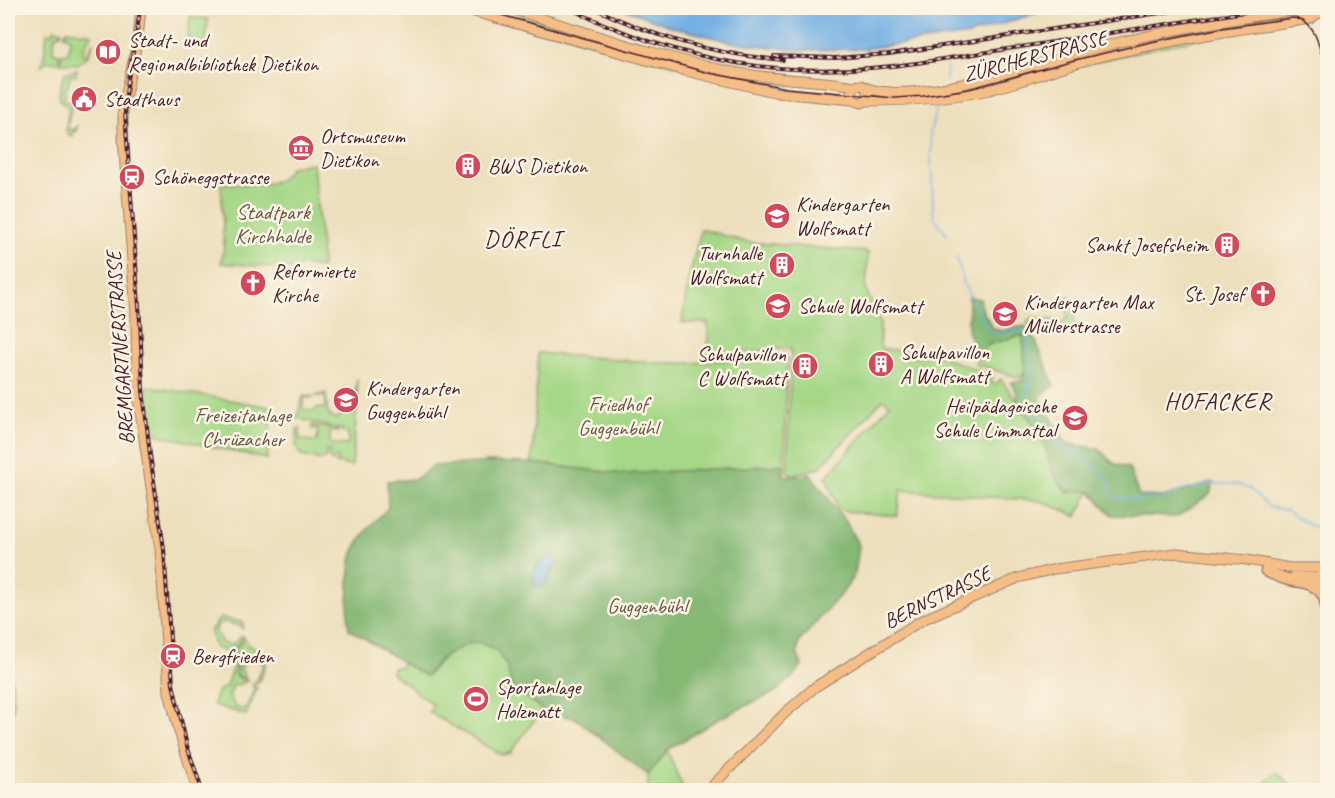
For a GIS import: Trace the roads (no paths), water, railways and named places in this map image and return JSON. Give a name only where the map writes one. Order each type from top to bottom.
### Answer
[{"type":"highway","points":[[1266,571],[1284,579],[1316,587],[1322,594],[1328,615]]},
{"type":"highway","points":[[1322,594],[1326,575]]},
{"type":"main road","name":"BREMGARTNERSTRASSE","points":[[141,8],[136,49],[125,90],[123,108],[123,139],[136,313],[137,391],[160,549],[169,692],[197,790]]},
{"type":"main road","name":"ZÜRCHERSTRASSE","points":[[462,8],[686,71],[778,93],[853,100],[859,103],[916,100],[975,93],[1058,68],[1138,48],[1235,29],[1311,19],[1316,14],[1328,12]]},
{"type":"main road","name":"ZÜRCHERSTRASSE","points":[[507,8],[542,20],[726,71],[763,78],[861,85],[873,90],[902,92],[958,85],[1084,51],[1175,30],[1299,10],[1308,10],[1316,14]]},
{"type":"main road","points":[[853,100],[851,93],[855,86]]},
{"type":"main road","points":[[866,101],[870,94],[867,88]]},
{"type":"main road","name":"BERNSTRASSE","points":[[708,790],[784,714],[815,687],[922,620],[1018,578],[1055,569],[1170,553],[1247,560],[1326,575]]},
{"type":"main road","name":"BERNSTRASSE","points":[[1233,560],[1242,565],[1296,578],[1326,575]]},
{"type":"water","points":[[622,8],[1052,8],[969,35],[863,49],[799,50],[731,42],[673,27]]},
{"type":"water","points":[[547,556],[554,556],[558,564],[545,584],[536,586],[533,579],[534,572]]},
{"type":"waterway","points":[[946,81],[947,64]]},
{"type":"waterway","points":[[938,104],[930,132],[933,208],[934,217],[947,235]]},
{"type":"waterway","points":[[956,256],[964,285],[990,332],[1021,331],[1026,333],[1033,375],[1027,389],[1027,396],[1058,446],[1082,454],[1108,480],[1112,496],[1119,499],[1160,499],[1184,490],[1211,484],[1236,484],[1250,489],[1269,507],[1286,510],[1310,526],[1328,529]]},
{"type":"tram line","points":[[476,8],[709,73],[787,88],[895,98],[969,89],[1151,42],[1222,28],[1293,18],[1309,26],[1315,34],[1328,82]]},
{"type":"railway","points":[[140,8],[127,85],[125,112],[143,390],[164,549],[173,684],[187,746],[202,790]]},
{"type":"railway","points":[[568,8],[654,43],[696,55],[738,63],[824,70],[917,63],[1270,8]]},
{"type":"railway","points":[[594,8],[639,28],[686,43],[734,54],[783,60]]},
{"type":"railway","points":[[774,56],[835,58],[889,54],[1193,8]]},
{"type":"place","name":"Stadt- und Regionalbibliothek Dietikon","points":[[108,52]]},
{"type":"place","name":"Stadthaus","points":[[84,99]]},
{"type":"place","name":"Ortsmuseum Dietikon","points":[[301,148]]},
{"type":"place","name":"BWS Dietikon","points":[[468,166]]},
{"type":"place","name":"Schöneggstrasse","points":[[132,177]]},
{"type":"place","name":"Kindergarten Wolfsmatt","points":[[777,216]]},
{"type":"place","name":"Sankt Josefsheim","points":[[1227,245]]},
{"type":"place","name":"Turnhalle Wolfsmatt","points":[[782,265]]},
{"type":"place","name":"Reformierte Kirche","points":[[253,283]]},
{"type":"place","name":"St. Josef","points":[[1263,294]]},
{"type":"place","name":"Schule Wolfsmatt","points":[[778,306]]},
{"type":"place","name":"Kindergarten Max Müllerstrasse","points":[[1005,314]]},
{"type":"place","name":"Schulpavillon A Wolfsmatt","points":[[881,364]]},
{"type":"place","name":"Schulpavillon C Wolfsmatt","points":[[805,366]]},
{"type":"place","name":"Kindergarten Guggenbühl","points":[[346,400]]},
{"type":"place","name":"Heilpädagoische Schule Limmattal","points":[[1075,418]]},
{"type":"place","name":"Bergfrieden","points":[[173,656]]},
{"type":"place","name":"Sportanlage Holzmatt","points":[[476,699]]},
{"type":"district","name":"DÖRFLI","points":[[523,239]]},
{"type":"district","name":"HOFACKER","points":[[1218,401]]},
{"type":"park label","name":"Stadtpark Kirchhalde","points":[[273,224]]},
{"type":"park label","name":"Friedhof Guggenbühl","points":[[618,416]]},
{"type":"park label","name":"Freizeitanlage Chrüzacher","points":[[243,427]]},
{"type":"park label","name":"Guggenbühl","points":[[647,606]]}]
